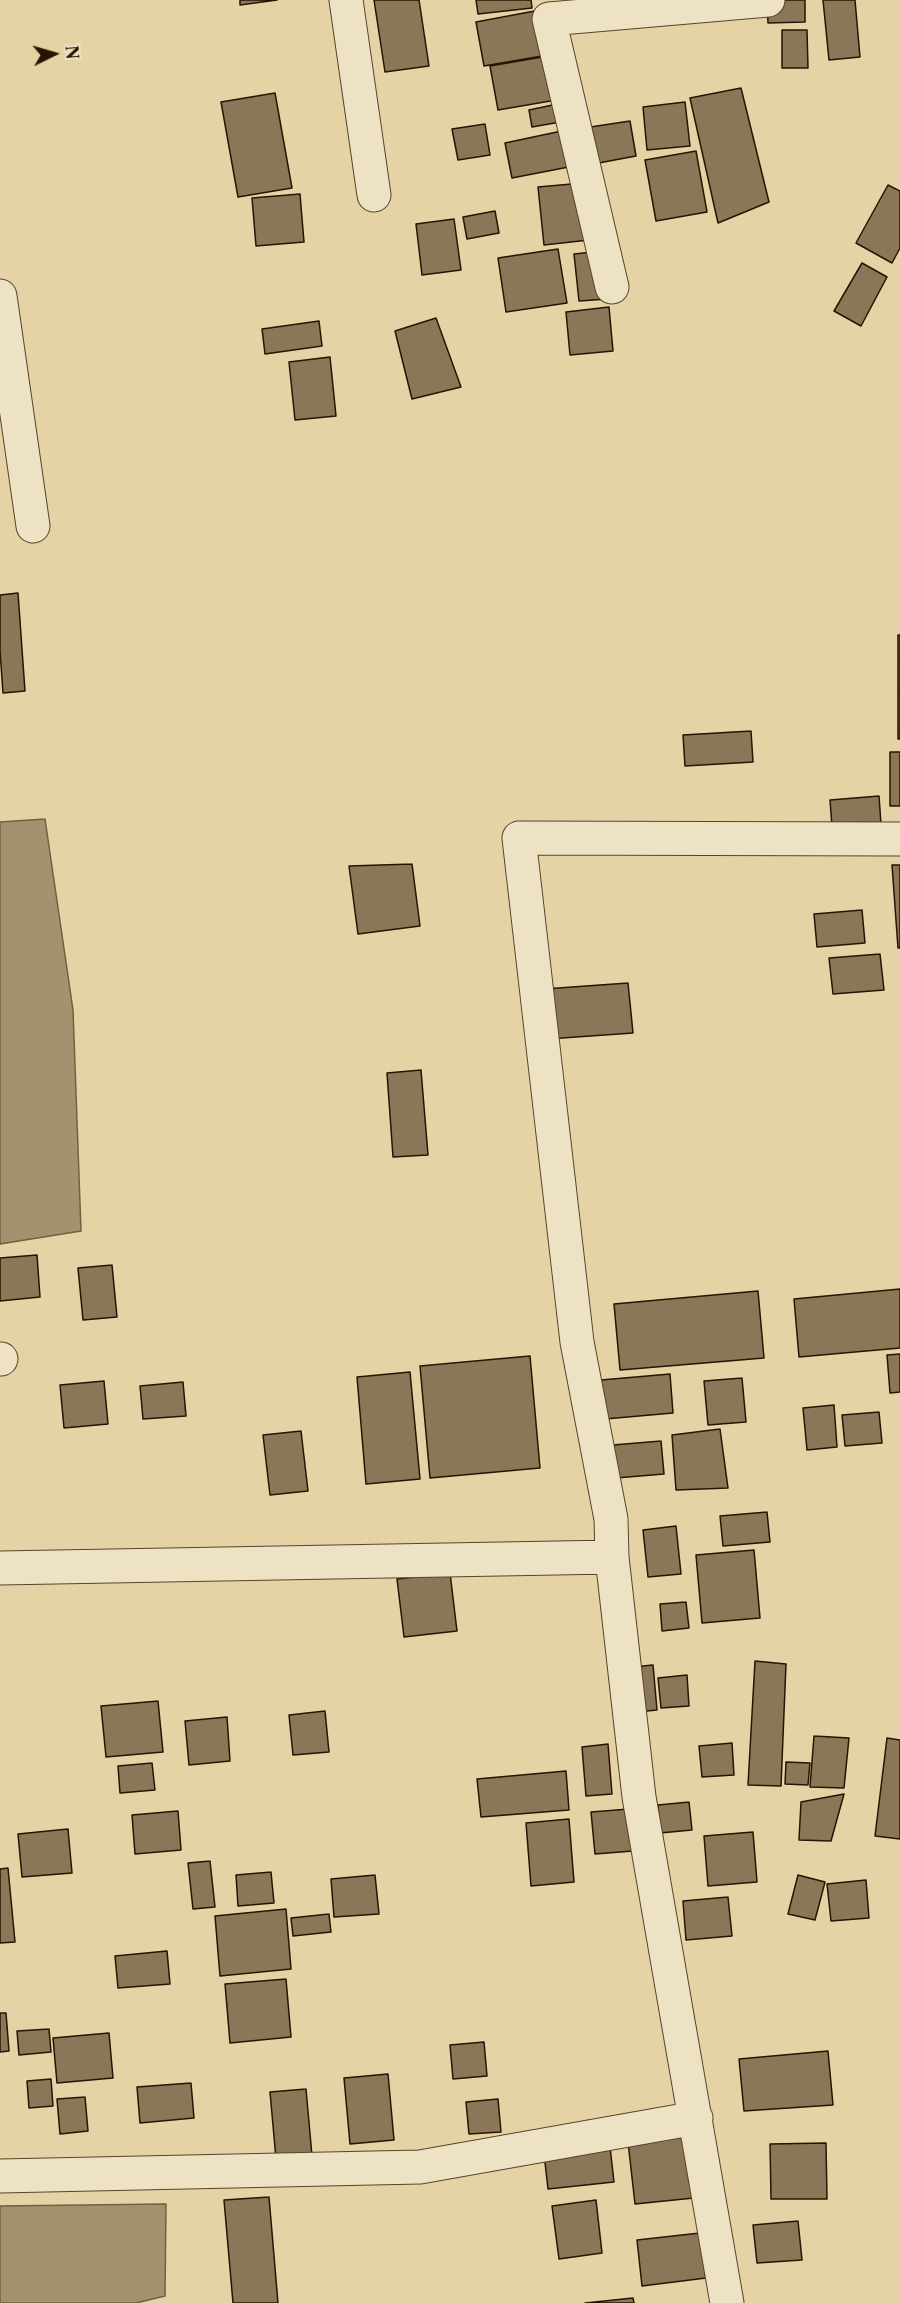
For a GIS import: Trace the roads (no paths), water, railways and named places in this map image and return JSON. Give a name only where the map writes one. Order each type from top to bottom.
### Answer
[{"type":"street","points":[[346,0],[374,195]]},
{"type":"street","points":[[612,286],[549,19],[768,0]]},
{"type":"street","points":[[0,296],[33,526]]},
{"type":"street","points":[[727,2303],[639,1797],[612,1557],[611,1519],[577,1342],[519,838],[900,839]]},
{"type":"street","points":[[0,1568],[612,1557]]},
{"type":"street","points":[[0,2176],[420,2167],[696,2118]]}]
